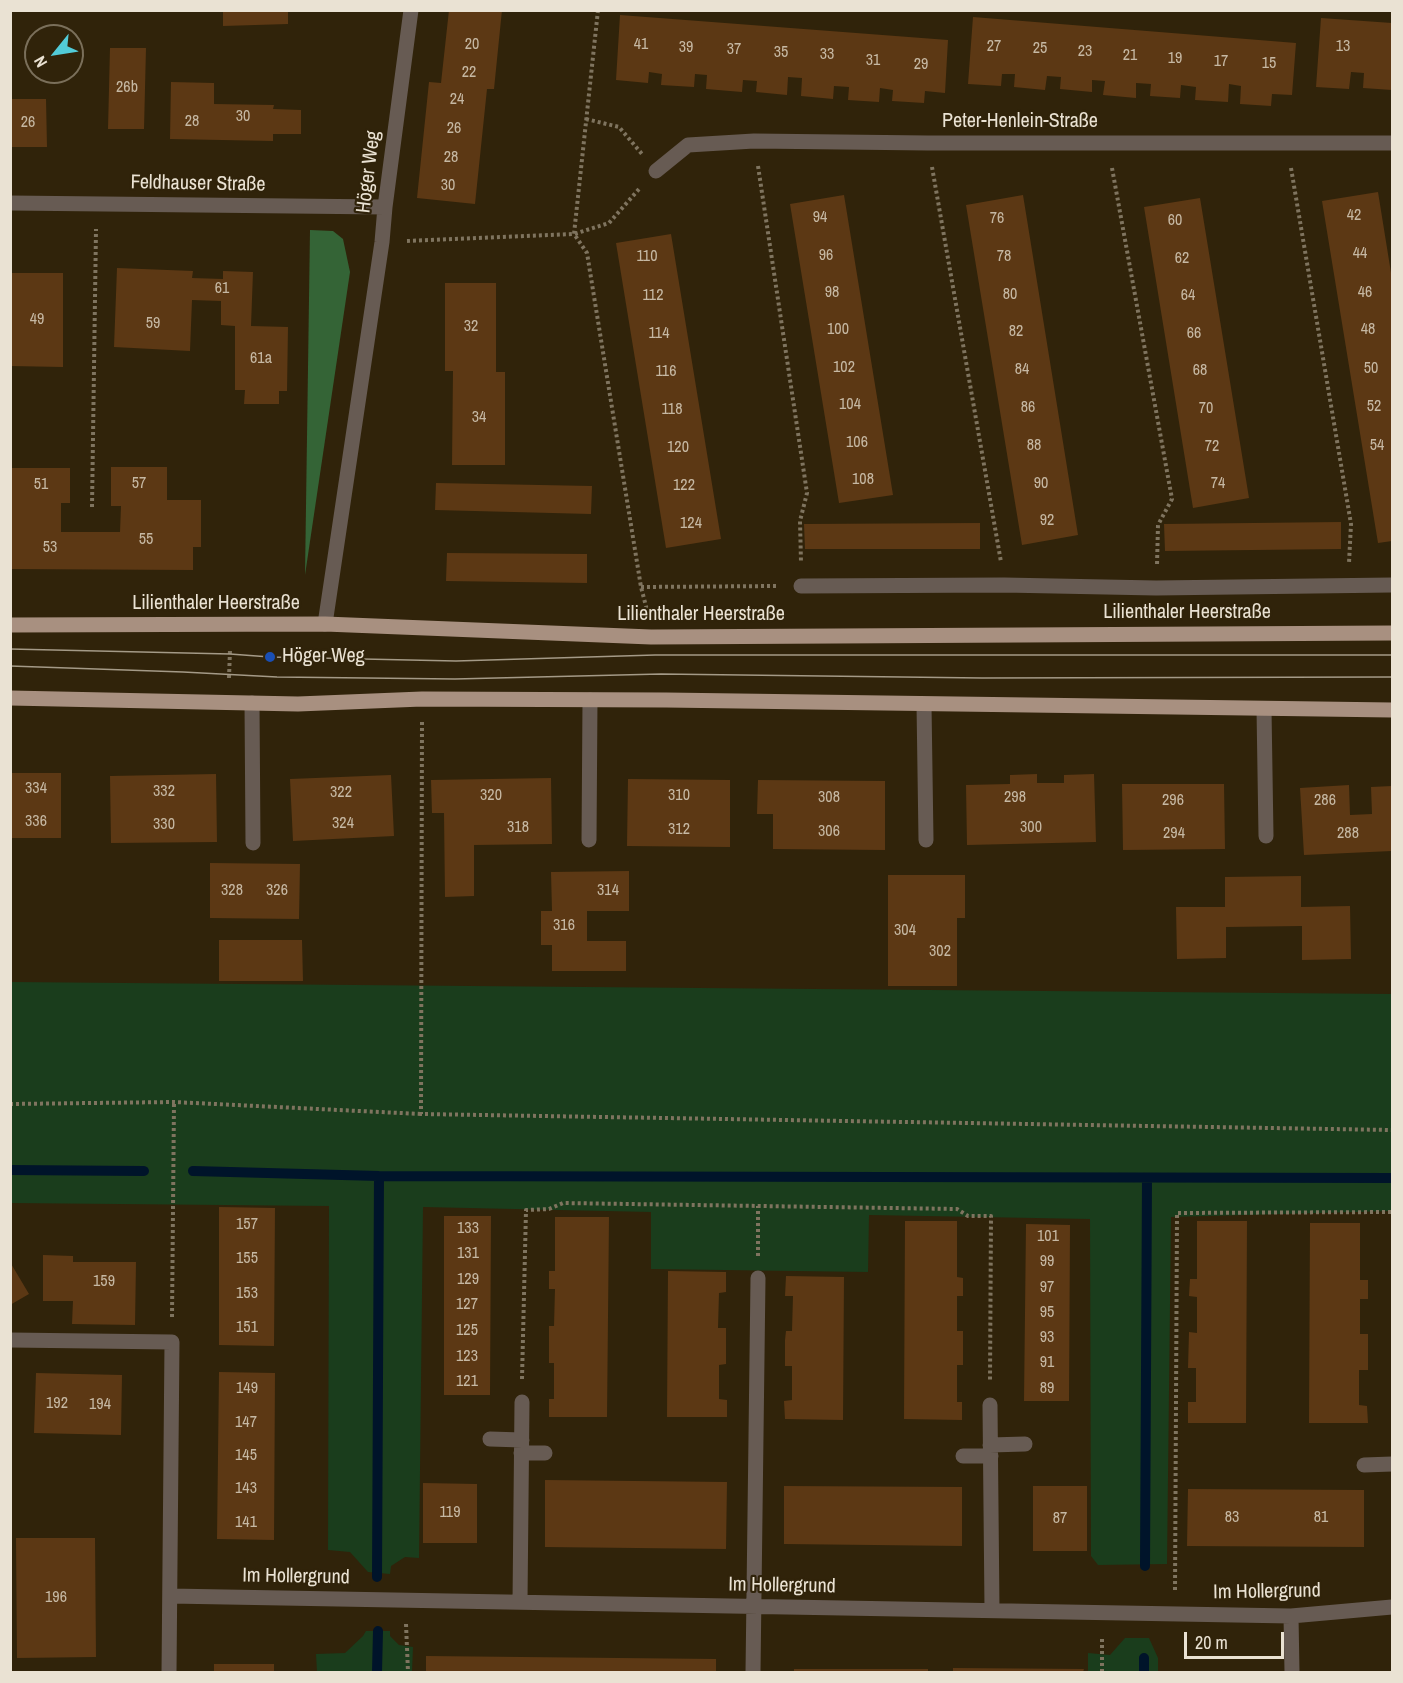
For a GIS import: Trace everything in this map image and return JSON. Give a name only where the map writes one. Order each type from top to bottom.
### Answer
[{"type":"main road","name":"Lilienthaler Heerstraße","points":[[10,625],[325,624],[651,637],[1392,633]]},
{"type":"main road","points":[[10,698],[298,704],[422,699],[1392,710]]},
{"type":"street","name":"Höger Weg","points":[[325,624],[382,242],[411,10]]},
{"type":"street","name":"Peter-Henlein-Straße","points":[[657,171],[688,145],[754,141],[1107,144],[1392,143]]},
{"type":"street","name":"Feldhauser Straße","points":[[10,203],[385,207]]},
{"type":"street","points":[[801,586],[1004,585],[1156,588],[1392,585]]},
{"type":"street","points":[[589,840],[590,700]]},
{"type":"street","points":[[252,703],[253,843]]},
{"type":"street","points":[[924,704],[926,840]]},
{"type":"street","points":[[1264,708],[1266,837]]},
{"type":"street","points":[[753,1672],[758,1278]]},
{"type":"street","points":[[10,1340],[172,1342],[169,1672]]},
{"type":"street","points":[[520,1602],[522,1402]]},
{"type":"street","points":[[990,1406],[992,1610]]},
{"type":"street","points":[[490,1439],[545,1453]]},
{"type":"street","points":[[963,1456],[1025,1444]]},
{"type":"street","points":[[1365,1465],[1392,1464]]},
{"type":"street","name":"Im Hollergrund","points":[[170,1596],[1291,1616],[1392,1607]]},
{"type":"street","points":[[1291,1616],[1292,1672]]},
{"type":"path","points":[[598,10],[574,234],[587,253],[641,587],[801,586],[800,521],[807,493],[754,141]]},
{"type":"path","points":[[382,242],[574,234],[609,223],[657,171],[619,127],[586,119]]},
{"type":"path","points":[[928,143],[1004,585]]},
{"type":"path","points":[[1287,143],[1351,524],[1348,585]]},
{"type":"path","points":[[1107,144],[1172,498],[1158,525],[1156,588]]},
{"type":"path","points":[[92,507],[96,204]]},
{"type":"path","points":[[228,703],[232,625]]},
{"type":"path","points":[[421,1114],[422,699]]},
{"type":"path","points":[[172,1342],[174,1102]]},
{"type":"path","points":[[10,1104],[174,1102],[421,1114],[1392,1130]]},
{"type":"path","points":[[758,1206],[758,1278]]},
{"type":"path","points":[[1175,1613],[1177,1213],[1392,1212]]},
{"type":"path","points":[[405,1599],[408,1672]]},
{"type":"path","points":[[1102,1612],[1102,1672]]},
{"type":"green space","points":[[310,230],[333,231],[343,239],[350,272],[305,575]]},
{"type":"green space","points":[[11,982],[1392,994],[1392,1211],[1171,1217],[1167,1564],[1098,1565],[1091,1556],[1090,1219],[869,1215],[868,1272],[651,1269],[651,1212],[423,1207],[419,1558],[405,1557],[391,1566],[390,1574],[368,1572],[350,1552],[328,1550],[329,1206],[11,1203]]},
{"type":"green space","points":[[366,1631],[390,1631],[390,1636],[399,1645],[413,1647],[412,1672],[317,1672],[316,1654],[345,1653]]},
{"type":"green space","points":[[1125,1638],[1149,1638],[1158,1658],[1158,1672],[1088,1672],[1088,1653],[1110,1655]]},
{"type":"building","points":[[223,10],[288,10],[288,24],[223,26]]},
{"type":"building","points":[[449,10],[502,10],[494,89],[487,89],[475,204],[417,198],[429,82],[441,83]]},
{"type":"building","points":[[620,15],[948,40],[945,93],[925,91],[924,103],[892,101],[893,90],[880,88],[879,102],[848,100],[849,87],[834,86],[833,99],[801,96],[802,78],[788,77],[787,95],[756,92],[757,81],[743,80],[742,92],[706,89],[707,75],[695,74],[694,87],[661,85],[662,74],[649,72],[648,83],[616,80]]},
{"type":"building","points":[[973,17],[1296,43],[1292,95],[1272,94],[1271,106],[1240,104],[1241,86],[1229,84],[1228,102],[1195,100],[1196,87],[1181,85],[1180,98],[1150,96],[1151,84],[1136,83],[1136,98],[1103,95],[1105,81],[1092,80],[1092,92],[1060,89],[1061,77],[1047,76],[1045,90],[1014,87],[1015,74],[1002,74],[1001,86],[968,84]]},
{"type":"building","points":[[1321,18],[1392,23],[1392,90],[1363,88],[1364,73],[1351,72],[1349,89],[1316,87]]},
{"type":"building","points":[[110,48],[146,48],[144,129],[108,129]]},
{"type":"building","points":[[171,82],[214,83],[214,104],[274,105],[273,109],[301,110],[301,134],[273,134],[273,141],[170,139]]},
{"type":"building","points":[[10,99],[46,99],[47,147],[10,147]]},
{"type":"building","points":[[1378,192],[1392,279],[1392,541],[1378,543],[1322,201]]},
{"type":"building","points":[[844,195],[893,495],[839,503],[790,204]]},
{"type":"building","points":[[1023,195],[1078,535],[1022,545],[966,205]]},
{"type":"building","points":[[1200,198],[1249,498],[1193,508],[1144,207]]},
{"type":"building","points":[[671,234],[721,539],[666,548],[616,243]]},
{"type":"building","points":[[117,268],[193,271],[192,278],[223,279],[223,271],[253,272],[251,326],[288,327],[287,391],[279,391],[279,404],[244,404],[245,390],[235,390],[235,326],[221,325],[221,301],[192,300],[190,351],[114,347]]},
{"type":"building","points":[[10,273],[63,273],[63,367],[10,366]]},
{"type":"building","points":[[445,283],[496,283],[496,372],[505,372],[505,465],[452,465],[453,371],[445,371]]},
{"type":"building","points":[[111,467],[167,467],[167,500],[201,500],[201,547],[193,547],[193,570],[11,569],[12,468],[70,468],[70,503],[61,503],[61,532],[120,532],[121,506],[111,506]]},
{"type":"building","points":[[436,483],[592,486],[591,514],[435,510]]},
{"type":"building","points":[[1341,522],[1341,549],[1165,551],[1164,524]]},
{"type":"building","points":[[980,523],[980,549],[805,549],[804,524]]},
{"type":"building","points":[[447,553],[587,554],[587,583],[446,581]]},
{"type":"building","points":[[10,773],[61,773],[61,838],[10,838]]},
{"type":"building","points":[[216,774],[217,842],[111,843],[110,776]]},
{"type":"building","points":[[1037,774],[1037,783],[1064,783],[1064,775],[1094,774],[1096,842],[967,845],[966,785],[1010,784],[1010,775]]},
{"type":"building","points":[[391,775],[394,836],[293,841],[290,779]]},
{"type":"building","points":[[551,778],[552,844],[474,845],[474,896],[445,897],[444,813],[432,813],[431,780]]},
{"type":"building","points":[[628,779],[730,780],[730,847],[627,846]]},
{"type":"building","points":[[758,780],[885,781],[885,850],[773,849],[773,814],[757,814]]},
{"type":"building","points":[[1122,784],[1224,784],[1225,849],[1123,850]]},
{"type":"building","points":[[1349,785],[1350,815],[1372,814],[1371,787],[1392,786],[1392,851],[1304,855],[1300,788]]},
{"type":"building","points":[[210,863],[300,864],[299,919],[210,918]]},
{"type":"building","points":[[629,871],[629,911],[587,911],[587,941],[626,941],[626,971],[552,971],[552,945],[541,945],[541,911],[552,911],[551,872]]},
{"type":"building","points":[[888,875],[965,875],[965,918],[957,918],[957,986],[888,986]]},
{"type":"building","points":[[1301,876],[1301,907],[1350,906],[1351,959],[1302,960],[1302,926],[1226,927],[1226,958],[1177,959],[1176,907],[1225,907],[1225,877]]},
{"type":"building","points":[[219,940],[302,940],[303,981],[219,981]]},
{"type":"building","points":[[219,1207],[275,1208],[274,1346],[219,1345]]},
{"type":"building","points":[[444,1216],[491,1216],[490,1395],[444,1395]]},
{"type":"building","points":[[555,1217],[609,1217],[607,1417],[549,1417],[549,1399],[554,1399],[554,1363],[549,1363],[549,1326],[554,1326],[555,1289],[549,1289],[549,1271],[555,1271]]},
{"type":"building","points":[[905,1221],[957,1221],[957,1277],[963,1278],[963,1296],[957,1296],[957,1331],[963,1331],[963,1365],[957,1365],[957,1402],[962,1402],[962,1420],[904,1419]]},
{"type":"building","points":[[1197,1221],[1247,1221],[1246,1423],[1188,1423],[1188,1402],[1196,1402],[1196,1368],[1188,1368],[1189,1332],[1197,1333],[1197,1297],[1189,1296],[1190,1279],[1197,1279]]},
{"type":"building","points":[[1310,1223],[1360,1223],[1360,1280],[1368,1280],[1368,1299],[1360,1299],[1360,1334],[1368,1334],[1368,1370],[1359,1370],[1359,1405],[1367,1406],[1368,1423],[1309,1423]]},
{"type":"building","points":[[1026,1224],[1070,1225],[1069,1401],[1024,1401]]},
{"type":"building","points":[[43,1255],[73,1256],[73,1262],[136,1262],[135,1325],[72,1324],[73,1301],[43,1301]]},
{"type":"building","points":[[10,1262],[29,1294],[10,1305]]},
{"type":"building","points":[[668,1271],[726,1272],[726,1292],[719,1293],[718,1328],[726,1328],[726,1364],[719,1365],[719,1399],[727,1400],[727,1417],[667,1417]]},
{"type":"building","points":[[786,1276],[844,1277],[843,1420],[785,1419],[784,1401],[792,1400],[792,1366],[785,1366],[785,1340],[786,1331],[792,1331],[793,1296],[785,1296]]},
{"type":"building","points":[[219,1372],[275,1373],[274,1540],[217,1539]]},
{"type":"building","points":[[36,1373],[122,1375],[121,1435],[34,1433]]},
{"type":"building","points":[[545,1480],[727,1482],[726,1549],[545,1547]]},
{"type":"building","points":[[423,1483],[477,1484],[477,1543],[423,1543]]},
{"type":"building","points":[[784,1486],[962,1487],[962,1546],[784,1544]]},
{"type":"building","points":[[1033,1486],[1087,1486],[1087,1551],[1033,1551]]},
{"type":"building","points":[[1188,1489],[1364,1490],[1364,1547],[1187,1546]]},
{"type":"building","points":[[16,1538],[95,1538],[96,1657],[17,1658]]},
{"type":"building","points":[[426,1656],[716,1659],[716,1672],[426,1672]]},
{"type":"building","points":[[214,1664],[274,1664],[274,1672],[214,1672]]},
{"type":"building","points":[[953,1668],[1084,1669],[1083,1672],[953,1672]]},
{"type":"building","points":[[794,1669],[928,1669],[928,1672],[794,1672]]},
{"type":"waterway","points":[[10,1170],[144,1171]]},
{"type":"waterway","points":[[193,1171],[379,1176],[1392,1178]]},
{"type":"waterway","points":[[377,1577],[379,1176]]},
{"type":"waterway","points":[[1145,1566],[1147,1178]]},
{"type":"waterway","points":[[377,1672],[378,1631]]},
{"type":"waterway","points":[[1144,1658],[1144,1672]]},
{"type":"tram line","points":[[10,649],[456,661],[655,655],[1392,655]]},
{"type":"tram line","points":[[10,666],[277,677],[455,679],[661,674],[982,678],[1392,677]]},
{"type":"place","name":"Höger Weg","points":[[270,657]]}]
